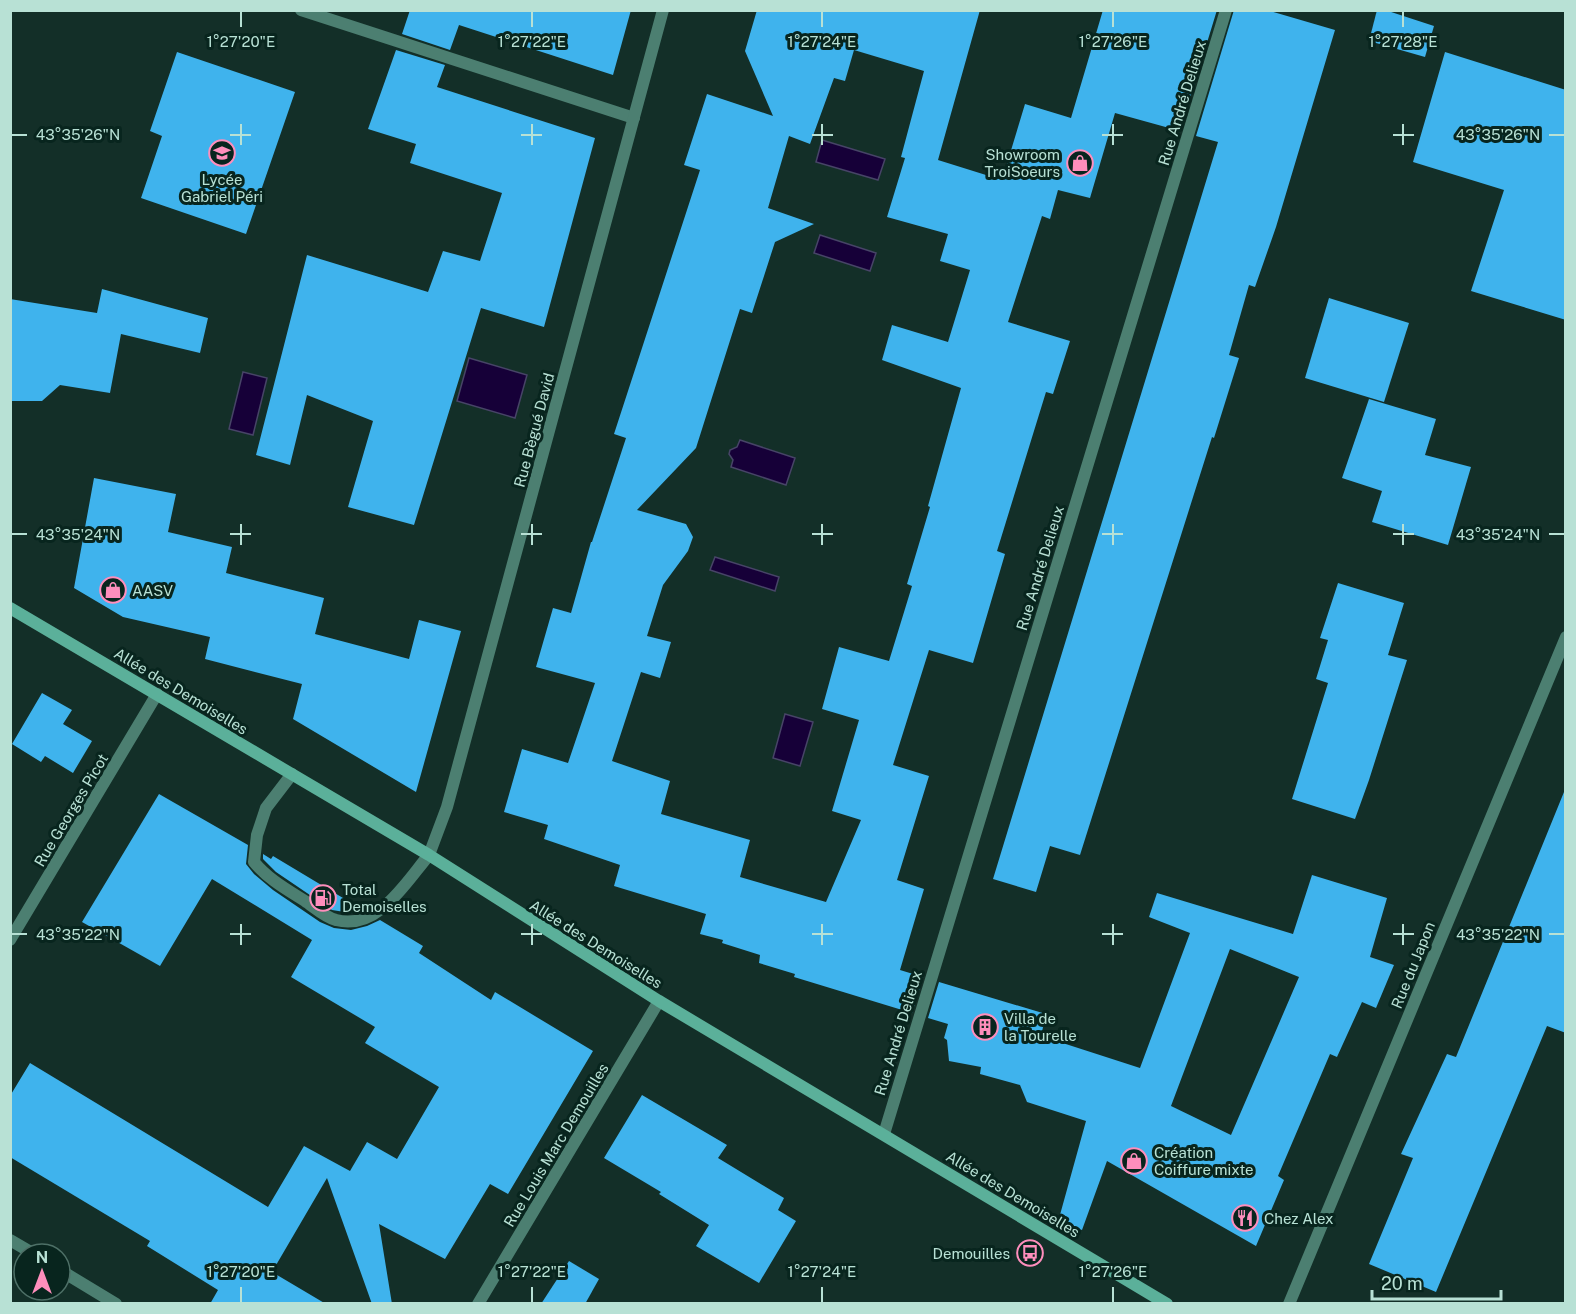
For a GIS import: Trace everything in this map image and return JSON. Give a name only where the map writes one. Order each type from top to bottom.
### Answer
[{"type":"main road","name":"Allée des Demoiselles","points":[[10,608],[429,855],[659,1001],[1167,1304]]},
{"type":"street","points":[[301,10],[634,118]]},
{"type":"street","name":"Rue Bègué David","points":[[292,774],[266,808],[257,835],[254,862],[267,877],[335,920],[354,922],[372,915],[391,902],[429,855],[447,807],[663,10]]},
{"type":"street","name":"Rue André Delieux","points":[[884,1134],[1226,10]]},
{"type":"street","name":"Rue du Japon","points":[[1288,1304],[1566,637]]},
{"type":"street","name":"Rue Georges Picot","points":[[10,940],[158,694]]},
{"type":"street","name":"Rue Louis Marc Demouilles","points":[[478,1304],[659,1001]]},
{"type":"street","points":[[72,1277],[116,1304]]},
{"type":"shaded area","points":[[822,140],[885,159],[878,180],[816,162]]},
{"type":"shaded area","points":[[820,235],[876,253],[870,271],[814,253]]},
{"type":"shaded area","points":[[469,358],[527,375],[515,418],[457,401]]},
{"type":"shaded area","points":[[243,372],[267,378],[253,435],[229,429]]},
{"type":"shaded area","points":[[740,440],[795,458],[786,485],[731,467],[733,460],[729,454],[730,450],[737,447]]},
{"type":"shaded area","points":[[715,557],[779,577],[775,591],[710,570]]},
{"type":"shaded area","points":[[785,714],[813,722],[800,766],[773,758]]},
{"type":"building","points":[[410,10],[631,10],[613,75],[459,25],[450,50],[402,34]]},
{"type":"building","points":[[757,10],[980,10],[938,160],[1002,180],[1025,104],[1071,118],[1103,10],[1217,10],[1180,131],[1115,113],[1090,198],[1058,190],[1050,219],[1042,216],[1008,322],[1070,341],[1053,394],[1046,392],[997,551],[1005,554],[973,663],[929,650],[893,765],[929,776],[897,880],[924,889],[900,970],[923,977],[912,1013],[794,977],[795,974],[759,963],[760,955],[722,943],[723,940],[700,934],[706,914],[614,886],[620,865],[544,839],[548,825],[504,812],[522,749],[568,763],[595,683],[536,667],[553,608],[571,613],[591,542],[626,438],[614,434],[700,170],[684,165],[707,94],[773,116],[745,51]],"holes":[[[854,50],[924,71],[901,157],[905,158],[887,217],[948,234],[940,261],[970,270],[948,342],[892,325],[882,360],[961,388],[907,584],[912,586],[889,661],[839,647],[822,709],[859,720],[832,811],[861,820],[826,902],[740,877],[750,840],[661,814],[670,781],[612,761],[641,672],[660,678],[671,642],[647,636],[663,585],[688,551],[693,537],[686,524],[637,510],[696,448],[740,309],[752,313],[775,242],[814,224],[768,208],[789,136],[810,144],[834,78],[845,81]]]},
{"type":"building","points":[[1234,10],[1267,10],[1335,30],[1276,227],[1255,287],[1249,285],[1229,355],[1239,358],[1080,855],[1050,846],[1036,892],[993,879],[1218,142],[1196,136]]},
{"type":"building","points":[[1377,10],[1385,10],[1434,26],[1425,57],[1369,41]]},
{"type":"building","points":[[396,50],[445,65],[437,87],[595,138],[544,327],[481,308],[414,525],[348,507],[373,421],[307,395],[290,465],[256,455],[307,255],[428,292],[443,251],[480,261],[502,193],[410,163],[416,144],[368,129]]},
{"type":"building","name":"Lycée Gabriel Péri","points":[[177,52],[295,92],[246,234],[141,198],[162,136],[150,131]]},
{"type":"building","points":[[1445,52],[1566,90],[1566,320],[1471,291],[1504,190],[1413,162]]},
{"type":"building","points":[[102,289],[208,318],[200,353],[121,334],[110,393],[60,385],[42,401],[10,401],[10,299],[97,313]]},
{"type":"building","points":[[1329,298],[1409,323],[1384,402],[1305,378]]},
{"type":"building","points":[[1369,399],[1436,419],[1425,455],[1471,467],[1448,545],[1372,522],[1382,491],[1342,478]]},
{"type":"building","points":[[94,478],[176,494],[168,532],[232,547],[226,573],[324,598],[315,634],[409,659],[419,620],[461,631],[416,792],[293,719],[302,684],[205,659],[210,637],[123,617],[74,588]]},
{"type":"building","points":[[1338,583],[1404,603],[1388,655],[1407,660],[1355,819],[1292,799],[1328,683],[1316,679],[1328,640],[1320,638]]},
{"type":"building","points":[[42,693],[72,710],[63,724],[92,741],[73,773],[45,756],[41,762],[12,744]]},
{"type":"building","points":[[1564,792],[1566,1033],[1547,1026],[1436,1292],[1369,1264],[1413,1158],[1401,1154],[1447,1054],[1456,1057]]},
{"type":"building","points":[[159,794],[248,845],[246,864],[254,874],[320,922],[334,928],[351,930],[380,920],[423,946],[419,953],[491,1000],[495,992],[593,1051],[508,1194],[490,1184],[445,1259],[379,1224],[392,1304],[372,1304],[327,1178],[272,1272],[326,1304],[210,1304],[218,1290],[147,1246],[150,1241],[10,1157],[10,1096],[30,1063],[268,1207],[304,1146],[350,1171],[367,1142],[397,1159],[439,1087],[365,1043],[375,1027],[291,977],[312,940],[212,879],[160,966],[82,922]]},
{"type":"building","points":[[263,854],[271,859],[273,856],[363,910],[351,913],[332,910],[276,872],[263,859]]},
{"type":"building","points":[[1312,875],[1387,898],[1370,957],[1394,965],[1376,1008],[1362,1002],[1337,1057],[1330,1054],[1278,1176],[1284,1180],[1256,1246],[1107,1161],[1082,1230],[1058,1222],[1086,1121],[1027,1102],[1020,1085],[980,1074],[981,1067],[949,1061],[947,1040],[944,1038],[948,1024],[928,1018],[939,982],[1046,1014],[1041,1036],[1140,1068],[1190,933],[1149,917],[1157,893],[1293,934]],"holes":[[[1230,949],[1299,977],[1231,1135],[1171,1106]]]},
{"type":"building","points":[[642,1095],[727,1145],[718,1158],[784,1198],[778,1210],[796,1221],[759,1283],[696,1246],[709,1225],[659,1194],[661,1192],[604,1158]]},
{"type":"building","points":[[569,1261],[599,1279],[585,1304],[541,1304]]},
{"type":"place","name":"Lycée Gabriel Péri","points":[[222,153]]},
{"type":"place","name":"Showroom TroiSoeurs","points":[[1080,163]]},
{"type":"place","name":"AASV","points":[[113,590]]},
{"type":"place","name":"Total Demoiselles","points":[[323,898]]},
{"type":"place","name":"Villa de la Tourelle","points":[[985,1027]]},
{"type":"place","name":"Création Coiffure mixte","points":[[1134,1161]]},
{"type":"place","name":"Chez Alex","points":[[1245,1218]]},
{"type":"place","name":"Demouilles","points":[[1030,1253]]}]
